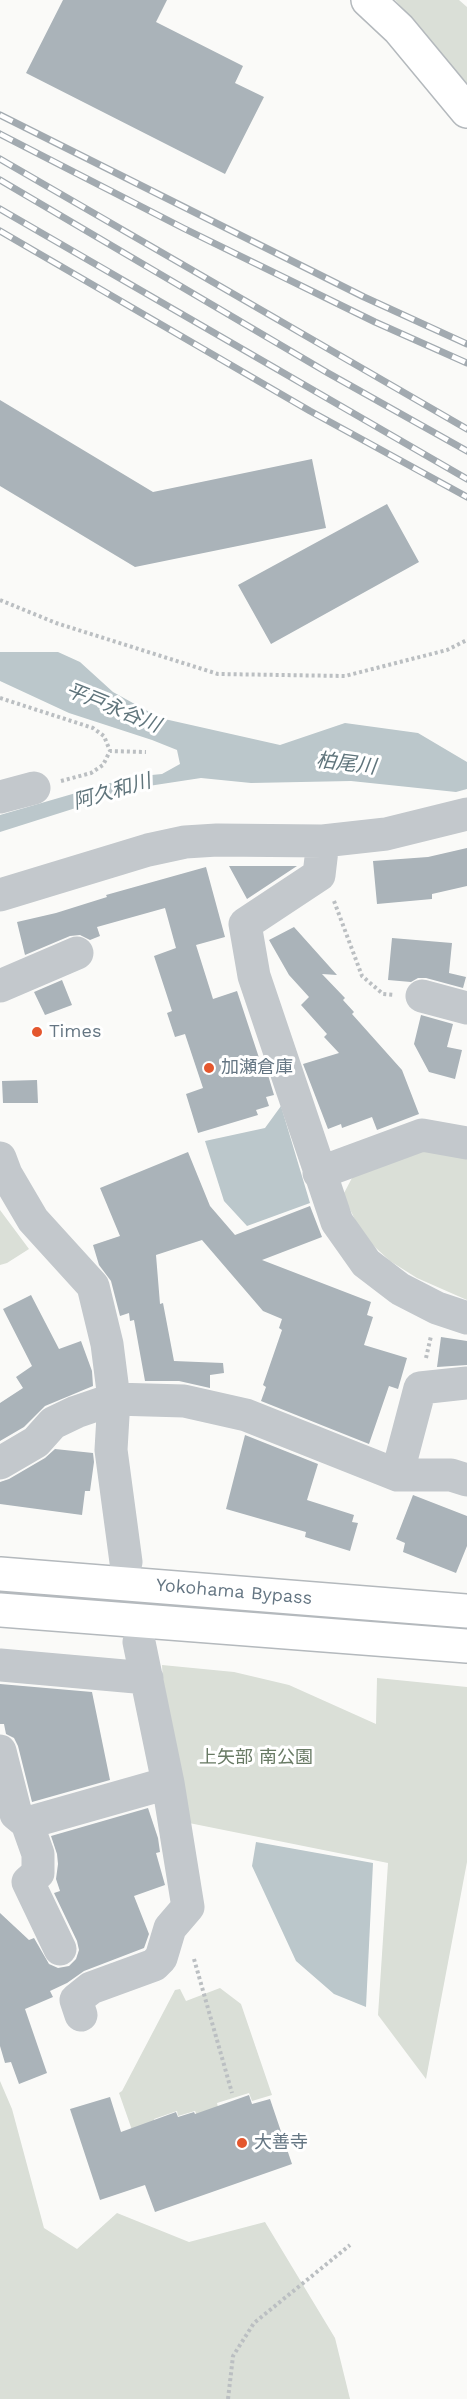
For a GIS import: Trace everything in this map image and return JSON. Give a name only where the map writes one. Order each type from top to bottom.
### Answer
[{"type":"highway","points":[[368,0],[399,29],[467,111]]},
{"type":"highway","name":"Yokohama Bypass","points":[[0,1574],[467,1611]]},
{"type":"highway","name":"Yokohama Bypass","points":[[0,1610],[467,1646]]},
{"type":"street","points":[[0,797],[34,788]]},
{"type":"street","points":[[0,895],[148,850],[185,843],[217,840],[323,841],[386,834],[467,814]]},
{"type":"street","points":[[323,841],[319,875],[245,924],[254,976],[337,1221],[366,1263],[400,1289],[437,1308],[467,1318]]},
{"type":"street","points":[[0,986],[77,953]]},
{"type":"street","points":[[422,996],[467,1008]]},
{"type":"street","points":[[319,1173],[422,1135],[467,1143]]},
{"type":"street","points":[[0,1158],[6,1174],[33,1220],[93,1286],[107,1344],[114,1399],[111,1450],[126,1562]]},
{"type":"street","points":[[397,1475],[420,1388],[467,1383]]},
{"type":"street","points":[[0,1463],[36,1442],[53,1423],[76,1412],[114,1399],[184,1401],[246,1415],[397,1475],[451,1475],[467,1480]]},
{"type":"street","points":[[81,2015],[76,2000],[91,1988],[154,1965],[161,1958],[170,1928],[188,1907],[168,1783],[139,1642]]},
{"type":"street","points":[[0,1665],[147,1678]]},
{"type":"street","points":[[0,1751],[16,1814],[27,1823],[38,1854],[38,1874],[28,1882],[60,1949]]},
{"type":"street","points":[[27,1823],[168,1783]]},
{"type":"path","points":[[0,600],[56,622],[218,674],[345,676],[447,650],[467,640]]},
{"type":"path","points":[[0,698],[93,728],[104,736],[110,751],[103,765],[91,773]]},
{"type":"path","points":[[110,751],[146,752]]},
{"type":"path","points":[[334,902],[362,976]]},
{"type":"path","points":[[194,1959],[232,2093]]},
{"type":"path","points":[[228,2399],[233,2356],[254,2323],[350,2245]]},
{"type":"green space","points":[[395,0],[459,0],[467,7],[467,83]]},
{"type":"green space","points":[[419,1151],[467,1156],[467,1300],[417,1278],[390,1261],[363,1236],[343,1195],[353,1176]]},
{"type":"green space","points":[[0,1210],[29,1249],[0,1265]]},
{"type":"green space","name":"上矢部 南公園","points":[[162,1665],[234,1672],[289,1685],[376,1724],[377,1678],[467,1687],[467,1862],[426,2079],[378,2015],[388,1863],[189,1823],[164,1699]]},
{"type":"green space","points":[[220,1988],[241,2004],[272,2095],[252,2101],[249,2093],[217,2103],[219,2111],[198,2118],[195,2111],[178,2116],[177,2111],[132,2130],[119,2093],[175,1990],[180,1989],[186,2001]]},
{"type":"green space","points":[[0,2081],[12,2109],[44,2228],[77,2249],[117,2213],[189,2242],[265,2222],[335,2338],[350,2399],[0,2399]]},
{"type":"water","points":[[0,652],[58,652],[80,662],[113,692],[160,718],[280,745],[345,723],[418,733],[467,762],[467,789],[456,792],[351,781],[251,783],[201,778],[142,787],[0,832],[0,815],[131,777],[162,774],[180,764],[177,750],[69,713],[0,681]]},
{"type":"water","points":[[281,1106],[310,1203],[247,1226],[224,1201],[205,1141],[265,1128]]},
{"type":"water","points":[[256,1842],[373,1863],[366,2007],[334,1994],[296,1961],[252,1866]]},
{"type":"building","points":[[63,0],[167,0],[156,22],[243,66],[235,83],[264,97],[225,174],[26,73]]},
{"type":"building","points":[[0,400],[153,492],[312,459],[326,528],[135,567],[0,486]]},
{"type":"building","points":[[387,504],[419,562],[271,644],[238,585]]},
{"type":"building","points":[[467,848],[467,886],[432,894],[432,899],[377,904],[373,861],[428,857]]},
{"type":"building","points":[[229,866],[297,866],[247,899]]},
{"type":"building","points":[[206,867],[225,937],[196,945],[213,999],[237,991],[265,1076],[268,1075],[274,1095],[266,1097],[269,1106],[256,1110],[258,1115],[198,1133],[186,1094],[203,1088],[185,1034],[175,1037],[167,1013],[172,1011],[154,956],[176,948],[165,908],[97,927],[100,936],[90,940],[80,935],[70,936],[25,955],[17,922],[56,913],[107,897],[106,895]]},
{"type":"building","points":[[294,927],[337,975],[322,974],[345,998],[343,1000],[354,1012],[352,1014],[402,1070],[419,1114],[377,1130],[372,1117],[342,1128],[341,1124],[328,1129],[303,1064],[339,1053],[324,1037],[327,1034],[301,1005],[309,997],[289,975],[269,940]]},
{"type":"building","points":[[392,938],[452,943],[449,973],[466,977],[463,988],[426,978],[418,978],[411,982],[388,980]]},
{"type":"building","points":[[62,980],[72,1005],[45,1015],[34,992]]},
{"type":"building","points":[[421,1015],[453,1024],[447,1047],[462,1050],[455,1079],[429,1072],[414,1044]]},
{"type":"building","points":[[37,1080],[38,1103],[3,1103],[2,1081]]},
{"type":"building","points":[[188,1152],[210,1206],[235,1235],[310,1206],[322,1237],[262,1260],[371,1302],[367,1315],[373,1317],[364,1345],[407,1358],[398,1389],[389,1386],[369,1444],[261,1401],[266,1387],[263,1385],[282,1330],[279,1328],[282,1319],[263,1311],[202,1240],[156,1255],[160,1304],[163,1303],[174,1361],[223,1363],[224,1373],[210,1375],[210,1388],[179,1381],[145,1381],[134,1320],[130,1321],[129,1313],[120,1316],[111,1281],[99,1265],[93,1245],[120,1236],[100,1188]]},
{"type":"building","points":[[31,1295],[59,1349],[81,1341],[92,1371],[93,1386],[45,1406],[24,1427],[0,1441],[0,1403],[23,1388],[16,1377],[32,1366],[3,1309]]},
{"type":"building","points":[[441,1337],[467,1341],[467,1365],[437,1367]]},
{"type":"building","points":[[245,1435],[318,1464],[307,1500],[354,1515],[352,1522],[358,1523],[350,1551],[305,1537],[306,1532],[226,1509]]},
{"type":"building","points":[[55,1449],[93,1453],[90,1491],[85,1491],[82,1515],[0,1504],[0,1482],[45,1458]]},
{"type":"building","points":[[413,1495],[467,1516],[467,1546],[456,1573],[403,1552],[405,1543],[396,1539]]},
{"type":"building","points":[[0,1684],[92,1692],[110,1780],[32,1802],[18,1746],[14,1738],[6,1734],[4,1724],[0,1724]]},
{"type":"building","points":[[148,1808],[158,1838],[160,1852],[156,1853],[165,1885],[134,1896],[149,1934],[144,1948],[84,1971],[50,1991],[53,1997],[25,2009],[47,2073],[19,2084],[11,2062],[5,2063],[0,2046],[0,1913],[29,1940],[34,1938],[49,1964],[58,1968],[69,1966],[76,1959],[79,1950],[54,1893],[60,1891],[56,1879],[57,1854],[51,1836]]},
{"type":"building","points":[[249,2095],[252,2104],[270,2099],[292,2164],[155,2212],[145,2185],[100,2200],[70,2109],[110,2097],[121,2132],[176,2112],[178,2117],[194,2112],[195,2114]]},
{"type":"railway","points":[[0,115],[364,297],[467,344]]},
{"type":"railway","points":[[0,134],[183,228],[375,322],[467,363]]},
{"type":"railway","points":[[0,159],[467,429]]},
{"type":"railway","points":[[0,180],[328,373],[467,451]]},
{"type":"railway","points":[[0,209],[467,479]]},
{"type":"railway","points":[[0,231],[310,411],[467,497]]},
{"type":"place","name":"Times","points":[[37,1032]]},
{"type":"place","name":"加瀬倉庫","points":[[209,1068]]},
{"type":"place","name":"大善寺","points":[[242,2143]]},
{"type":"water label","name":"平戸永谷川","points":[[113,708]]},
{"type":"water label","name":"柏尾川","points":[[346,764]]},
{"type":"water label","name":"阿久和川","points":[[112,792]]}]
